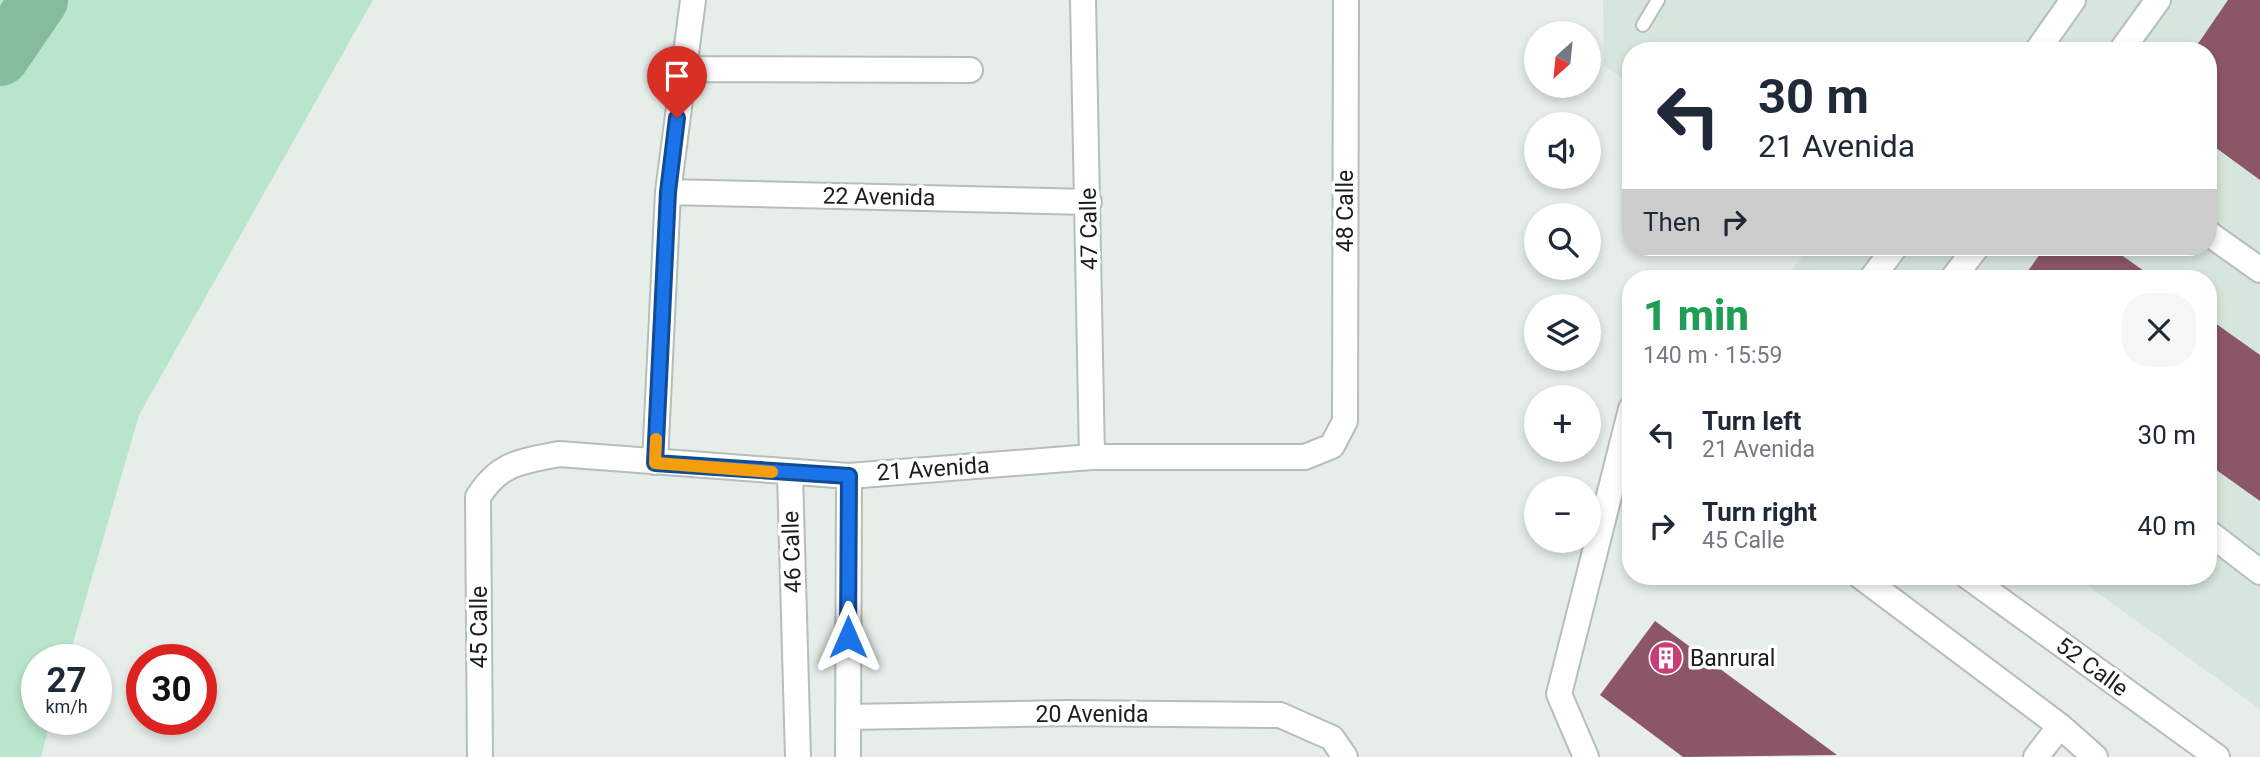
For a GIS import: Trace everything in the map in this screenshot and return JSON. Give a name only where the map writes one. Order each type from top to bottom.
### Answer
[{"type":"street","points":[[655,463],[668,192],[693,0]]},
{"type":"street","name":"47 Calle","points":[[1083,0],[1092,457]]},
{"type":"street","name":"48 Calle","points":[[1345,421],[1346,0]]},
{"type":"street","points":[[2043,42],[2073,0]]},
{"type":"street","points":[[2128,42],[2158,0]]},
{"type":"street","points":[[684,69],[970,70]]},
{"type":"street","name":"22 Avenida","points":[[668,192],[1089,202]]},
{"type":"street","points":[[2217,239],[2260,270]]},
{"type":"street","points":[[1959,270],[1970,256]]},
{"type":"street","name":"21 Avenida","points":[[478,497],[491,476],[512,464],[559,454],[790,474],[849,476],[1092,457],[1305,457],[1332,446],[1345,421]]},
{"type":"street","points":[[1587,757],[1559,694],[1622,445]]},
{"type":"street","name":"46 Calle","points":[[790,474],[798,757]]},
{"type":"street","points":[[848,757],[849,476]]},
{"type":"street","name":"45 Calle","points":[[478,497],[480,757]]},
{"type":"street","points":[[2217,539],[2260,572]]},
{"type":"street","points":[[1872,585],[2060,726],[2095,757]]},
{"type":"street","name":"52 Calle","points":[[1979,585],[2207,754]]},
{"type":"street","name":"20 Avenida","points":[[848,717],[1068,713],[1280,715],[1338,748]]},
{"type":"street","points":[[2036,757],[2060,726]]},
{"type":"lane","points":[[1643,25],[1658,0]]},
{"type":"shaded area","points":[[1603,0],[2260,0],[2260,709],[2087,585],[2217,585],[2217,270],[1791,270],[1802,256],[2217,256],[2217,42],[1622,42],[1622,78],[1604,65]]},
{"type":"green space","points":[[0,0],[373,0],[139,415],[73,644],[21,644],[21,735],[47,735],[41,757],[0,757]]},
{"type":"building","points":[[2228,0],[2260,0],[2260,180],[2217,149],[2217,42],[2199,42]]},
{"type":"building","points":[[2039,256],[2123,256],[2143,270],[2029,270]]},
{"type":"building","points":[[2217,324],[2260,355],[2260,501],[2217,470]]},
{"type":"building","name":"Banrural","points":[[1655,621],[1837,755],[1683,757],[1600,695]]},
{"type":"waterway","points":[[0,57],[39,0]]},
{"type":"slow traffic","points":[[656,439],[655,463],[772,472]]},
{"type":"place","name":"Banrural","points":[[1666,658]]},
{"type":"route","points":[[677,118],[668,192],[655,463],[849,476],[848,637]]}]
